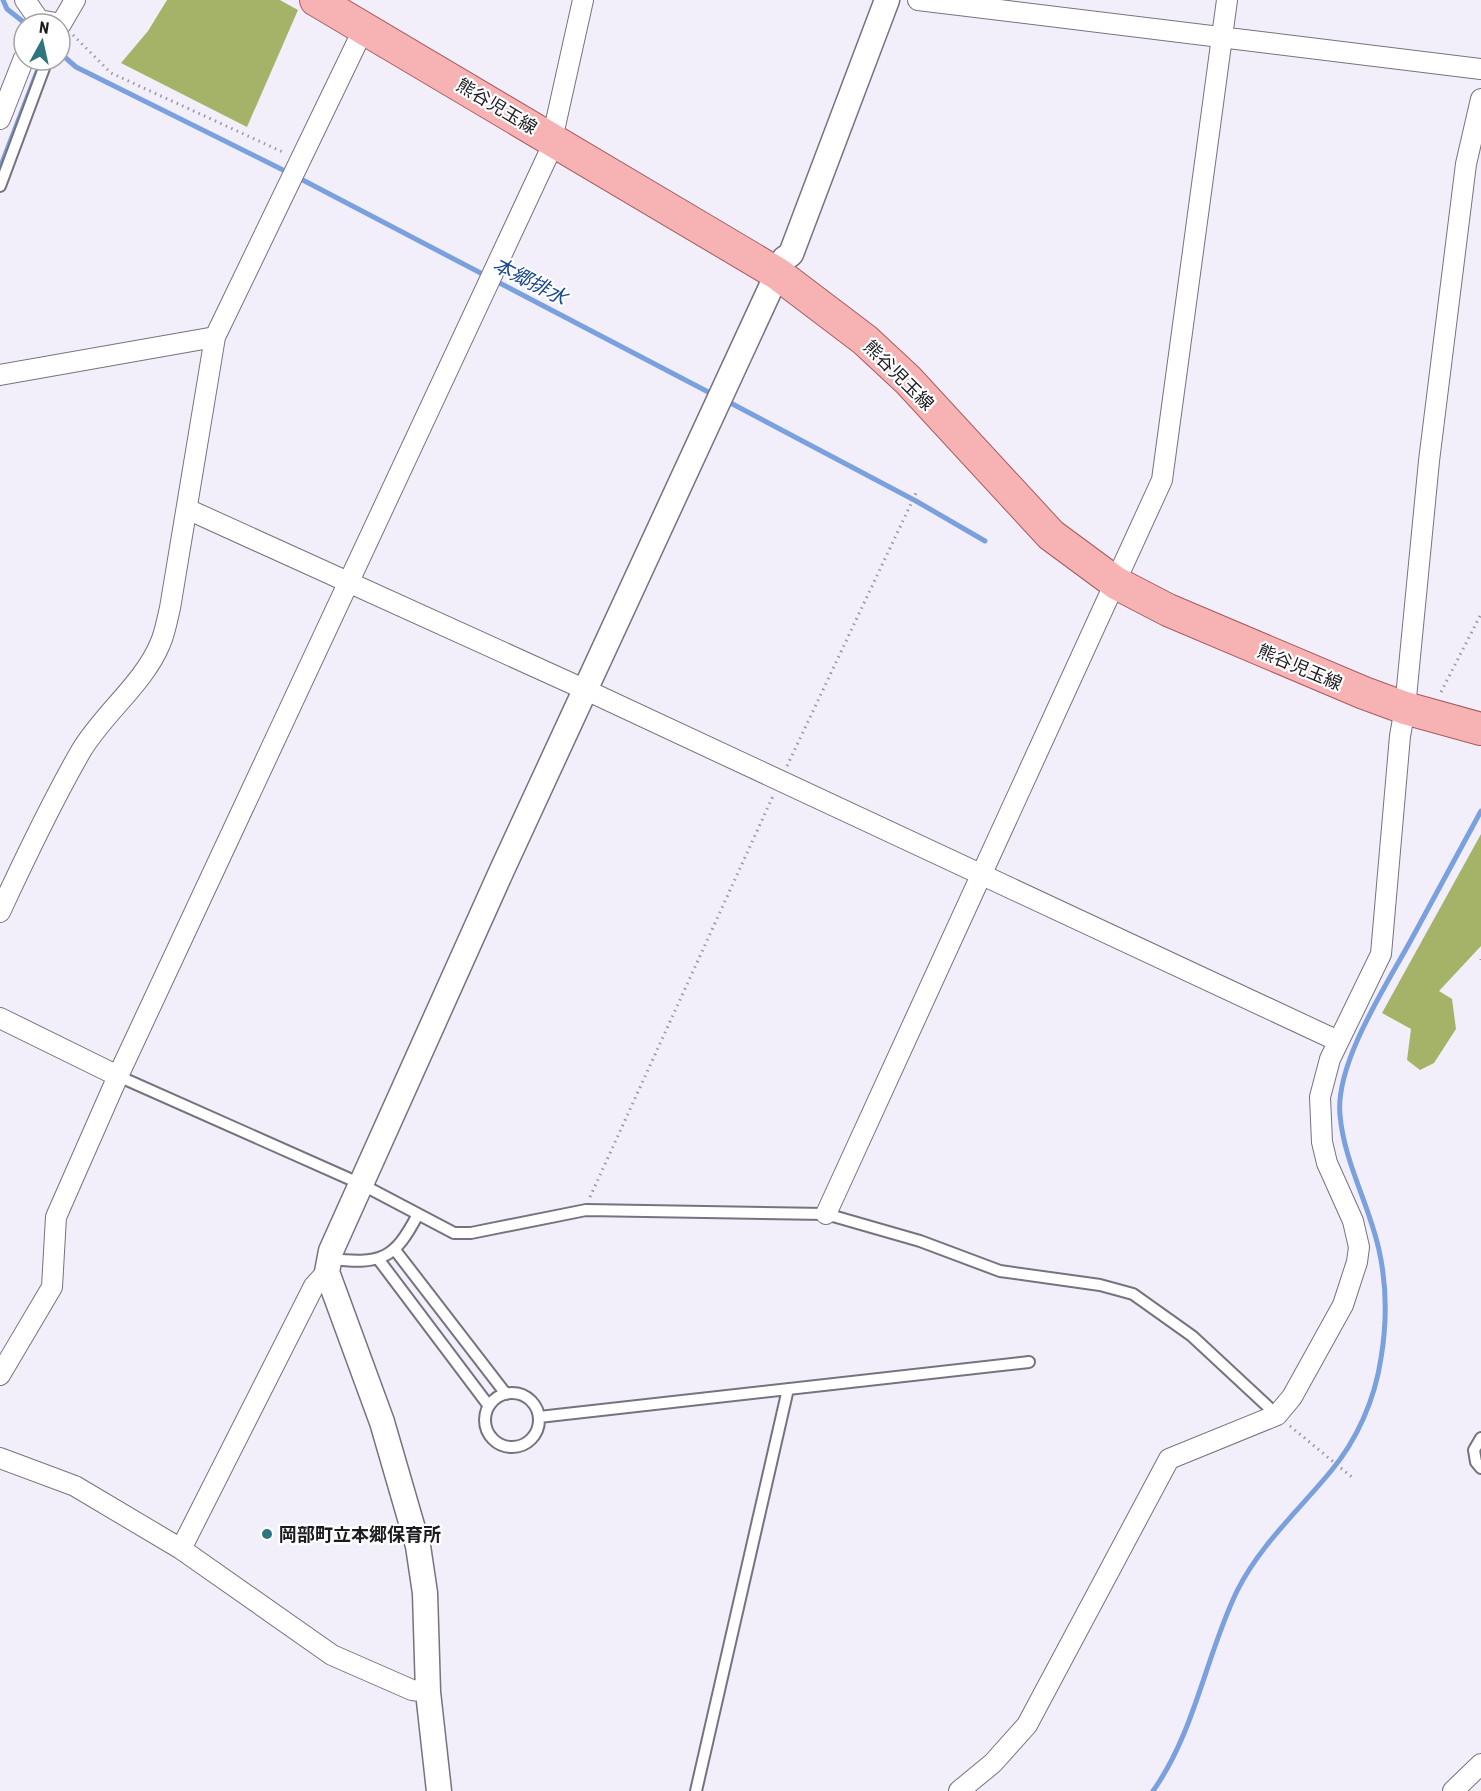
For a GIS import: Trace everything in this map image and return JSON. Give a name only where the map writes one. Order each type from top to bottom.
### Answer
[{"type":"main road","name":"熊谷児玉線","points":[[316,0],[778,274],[865,340],[908,380],[1051,535],[1116,583],[1168,610],[1319,675],[1417,712],[1481,729]]},
{"type":"street","points":[[0,1375],[52,1287],[56,1217],[118,1076],[544,163],[553,139],[583,0]]},
{"type":"street","points":[[182,1549],[315,1286],[329,1265],[361,1184],[586,690],[784,259],[791,254],[887,0]]},
{"type":"street","points":[[918,0],[1481,69]]},
{"type":"street","points":[[826,1214],[1116,583],[1166,467],[1227,0]]},
{"type":"street","points":[[0,912],[24,859],[81,751],[101,722],[149,664],[160,644],[170,608],[215,337],[364,28]]},
{"type":"street","points":[[0,119],[18,72]]},
{"type":"street","points":[[959,1791],[993,1763],[1027,1725],[1169,1459],[1277,1415],[1292,1397],[1339,1314],[1357,1262],[1357,1233],[1327,1163],[1320,1118],[1324,1078],[1338,1041],[1382,954],[1400,736],[1417,712],[1429,461],[1466,164],[1481,99]]},
{"type":"street","points":[[0,375],[158,350],[215,337]]},
{"type":"street","points":[[187,509],[586,690],[1338,1041]]},
{"type":"street","points":[[0,1018],[118,1076]]},
{"type":"street","points":[[329,1265],[382,1422],[418,1546],[425,1593],[428,1692],[439,1791]]},
{"type":"street","points":[[0,1458],[75,1486],[182,1549],[332,1655],[412,1690],[428,1692]]},
{"type":"street","points":[[1453,1791],[1481,1764]]},
{"type":"lane","points":[[0,186],[43,72]]},
{"type":"lane","points":[[118,1076],[361,1184],[454,1233],[471,1233],[586,1210],[826,1214],[920,1241],[1000,1271],[1100,1285],[1133,1294],[1192,1336],[1277,1415]]},
{"type":"lane","points":[[329,1265],[379,1260],[395,1250],[418,1214]]},
{"type":"lane","points":[[395,1250],[506,1394]]},
{"type":"lane","points":[[379,1260],[489,1406]]},
{"type":"lane","points":[[539,1418],[1029,1362]]},
{"type":"lane","points":[[696,1791],[788,1389]]},
{"type":"lane","points":[[515,1393],[531,1401],[539,1418],[539,1426],[531,1440],[516,1447],[498,1444],[486,1430],[485,1421],[489,1406],[497,1397],[506,1394],[515,1393]]},
{"type":"lane","points":[[1481,1438],[1474,1450],[1476,1462],[1481,1468]]},
{"type":"path","points":[[72,36],[111,73],[300,160]]},
{"type":"path","points":[[586,1210],[592,1190],[780,780],[917,491]]},
{"type":"path","points":[[1417,712],[1481,614]]},
{"type":"path","points":[[1277,1415],[1353,1478]]},
{"type":"green space","points":[[167,0],[280,0],[298,10],[247,127],[121,63],[148,31]]},
{"type":"green space","points":[[1481,834],[1481,946],[1439,991],[1452,999],[1456,1029],[1434,1063],[1420,1070],[1407,1060],[1411,1029],[1382,1013]]},
{"type":"waterway","name":"本郷排水","points":[[3,0],[7,9],[12,13]]},
{"type":"waterway","name":"本郷排水","points":[[72,64],[289,173]]},
{"type":"waterway","name":"本郷排水","points":[[0,168],[37,72]]},
{"type":"waterway","name":"本郷排水","points":[[297,177],[714,395]]},
{"type":"waterway","name":"本郷排水","points":[[725,400],[916,501],[985,541]]},
{"type":"waterway","points":[[1153,1791],[1167,1768],[1190,1719],[1226,1616],[1246,1574],[1268,1543],[1340,1459],[1357,1432],[1369,1404],[1383,1344],[1384,1277],[1375,1233],[1351,1166],[1342,1132],[1341,1094],[1345,1072],[1364,1025],[1481,811]]},
{"type":"place","name":"岡部町立本郷保育所","points":[[267,1534]]}]
